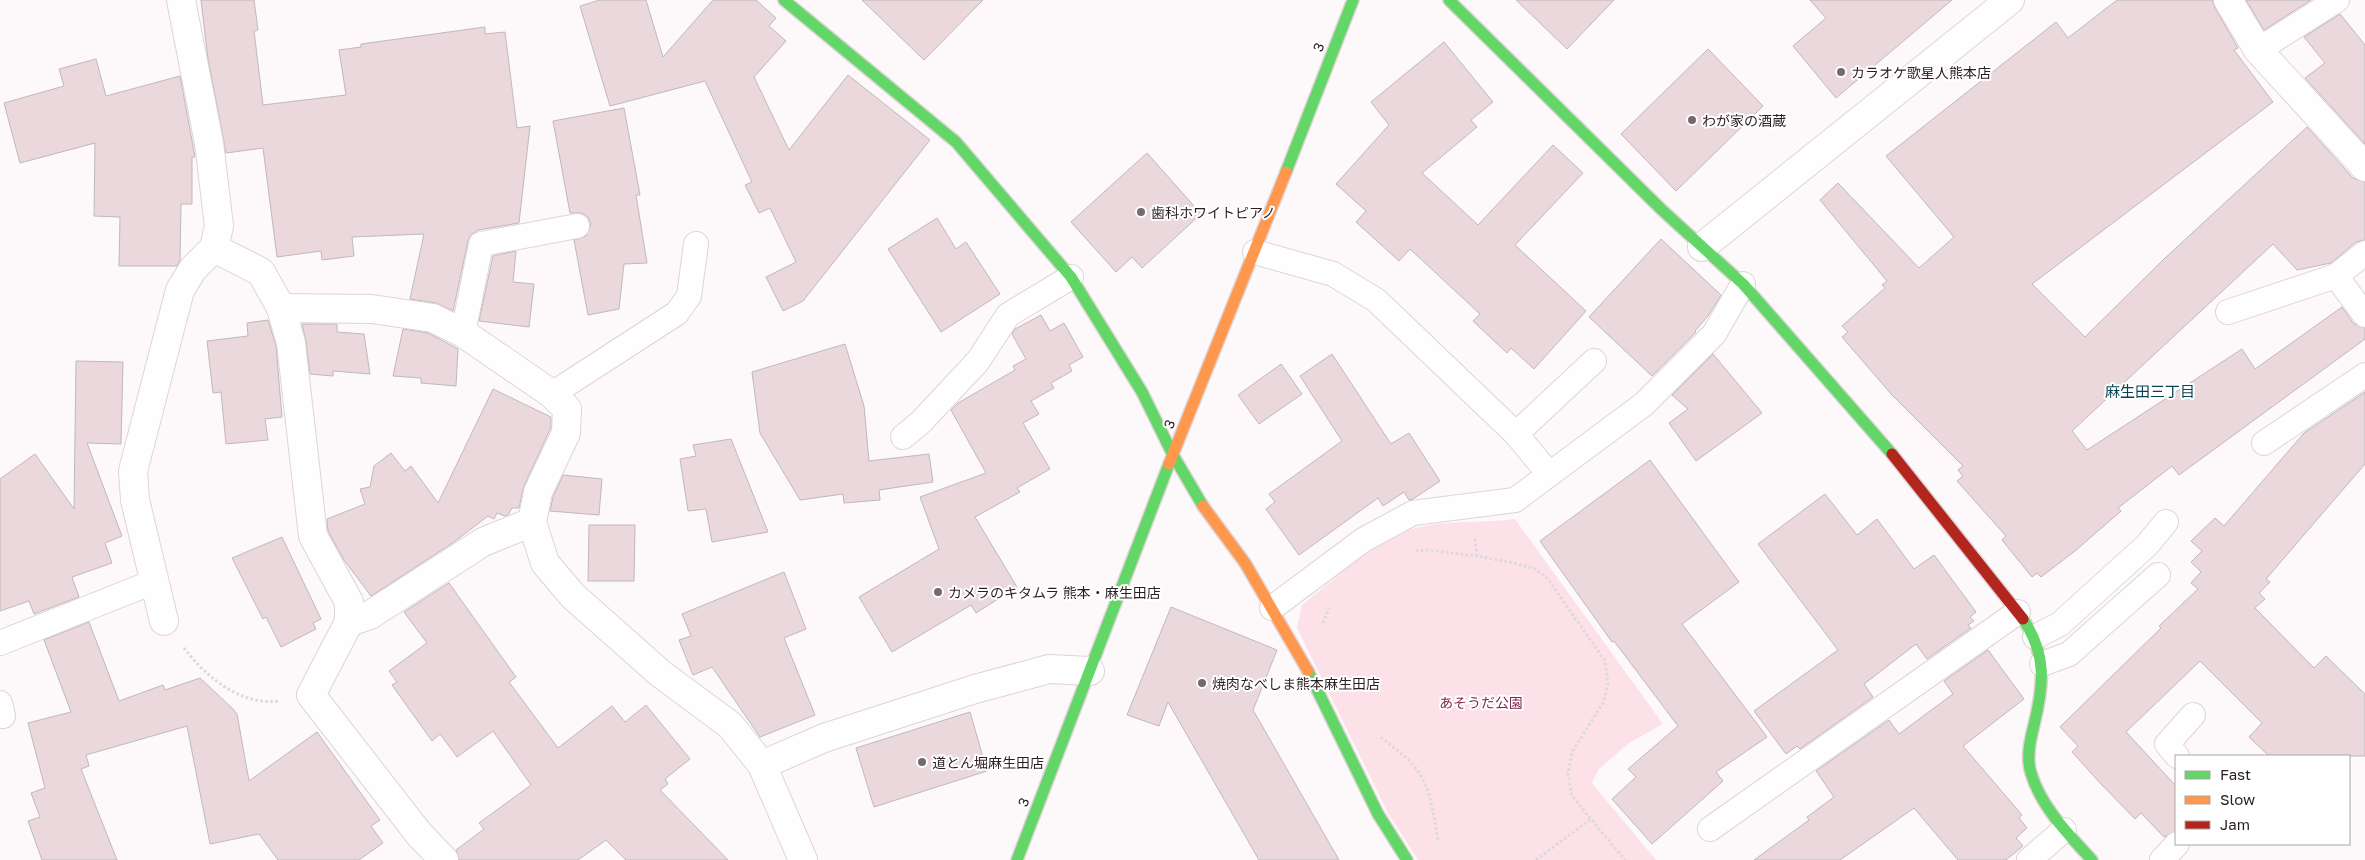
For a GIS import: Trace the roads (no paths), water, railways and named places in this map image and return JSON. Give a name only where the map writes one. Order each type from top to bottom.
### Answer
[{"type":"street","points":[[164,621],[153,582],[135,500],[133,471],[180,290],[193,269],[214,248],[220,226],[209,142],[181,0]]},
{"type":"street","points":[[784,0],[956,142],[1071,277],[1142,392],[1173,455],[1210,517],[1245,563],[1300,655],[1378,814],[1407,860]]},
{"type":"street","name":"3","points":[[1017,860],[1173,455],[1255,252],[1353,0]]},
{"type":"street","points":[[1449,0],[1702,247],[1743,284],[1889,450],[2018,612],[2035,637],[2042,664],[2039,703],[2029,745],[2031,773],[2050,810],[2064,830],[2092,860]]},
{"type":"street","points":[[1702,247],[2010,0]]},
{"type":"street","points":[[2228,0],[2258,50],[2365,167]]},
{"type":"street","points":[[214,248],[261,272],[281,308],[291,343],[313,536],[349,602],[349,622],[312,695],[420,834],[444,860]]},
{"type":"street","points":[[281,308],[372,309],[433,318],[463,333],[552,394],[567,409],[566,433],[538,492],[532,522],[545,563],[573,596],[660,674],[730,725],[762,765],[801,859]]},
{"type":"street","points":[[349,622],[370,615],[483,542],[532,522]]},
{"type":"street","points":[[762,765],[824,738],[975,689],[1049,669],[1090,671]]},
{"type":"lane","points":[[2258,50],[2337,0]]},
{"type":"lane","points":[[463,333],[481,244],[577,226]]},
{"type":"lane","points":[[552,394],[677,313],[689,296],[696,244]]},
{"type":"lane","points":[[1255,252],[1333,274],[1376,300],[1516,434],[1549,474]]},
{"type":"lane","points":[[2228,312],[2336,276],[2365,253]]},
{"type":"lane","points":[[2336,276],[2365,316]]},
{"type":"lane","points":[[903,437],[921,422],[978,361],[1008,315],[1071,277]]},
{"type":"lane","points":[[1272,608],[1363,540],[1413,513],[1515,500],[1644,404],[1714,334],[1743,284]]},
{"type":"lane","points":[[1516,434],[1594,361]]},
{"type":"lane","points":[[2264,443],[2365,376]]},
{"type":"lane","points":[[2035,637],[2060,624],[2147,545],[2166,522]]},
{"type":"lane","points":[[2042,664],[2069,654],[2158,575]]},
{"type":"lane","points":[[0,643],[153,582]]},
{"type":"lane","points":[[1710,829],[2018,612]]},
{"type":"lane","points":[[2176,755],[2168,744],[2193,715]]},
{"type":"lane","points":[[2029,860],[2064,830]]},
{"type":"lane","points":[[2162,860],[2176,845]]},
{"type":"place","name":"カラオケ歌星人熊本店","points":[[1841,72]]},
{"type":"place","name":"わが家の酒蔵","points":[[1692,120]]},
{"type":"place","name":"歯科ホワイトピアノ","points":[[1141,212]]},
{"type":"place","name":"カメラのキタムラ 熊本・麻生田店","points":[[938,592]]},
{"type":"place","name":"焼肉なべしま熊本麻生田店","points":[[1202,683]]},
{"type":"place","name":"道とん堀麻生田店","points":[[922,762]]},
{"type":"district","name":"麻生田三丁目","points":[[2150,391]]},
{"type":"park label","name":"あそうだ公園","points":[[1481,702]]}]
